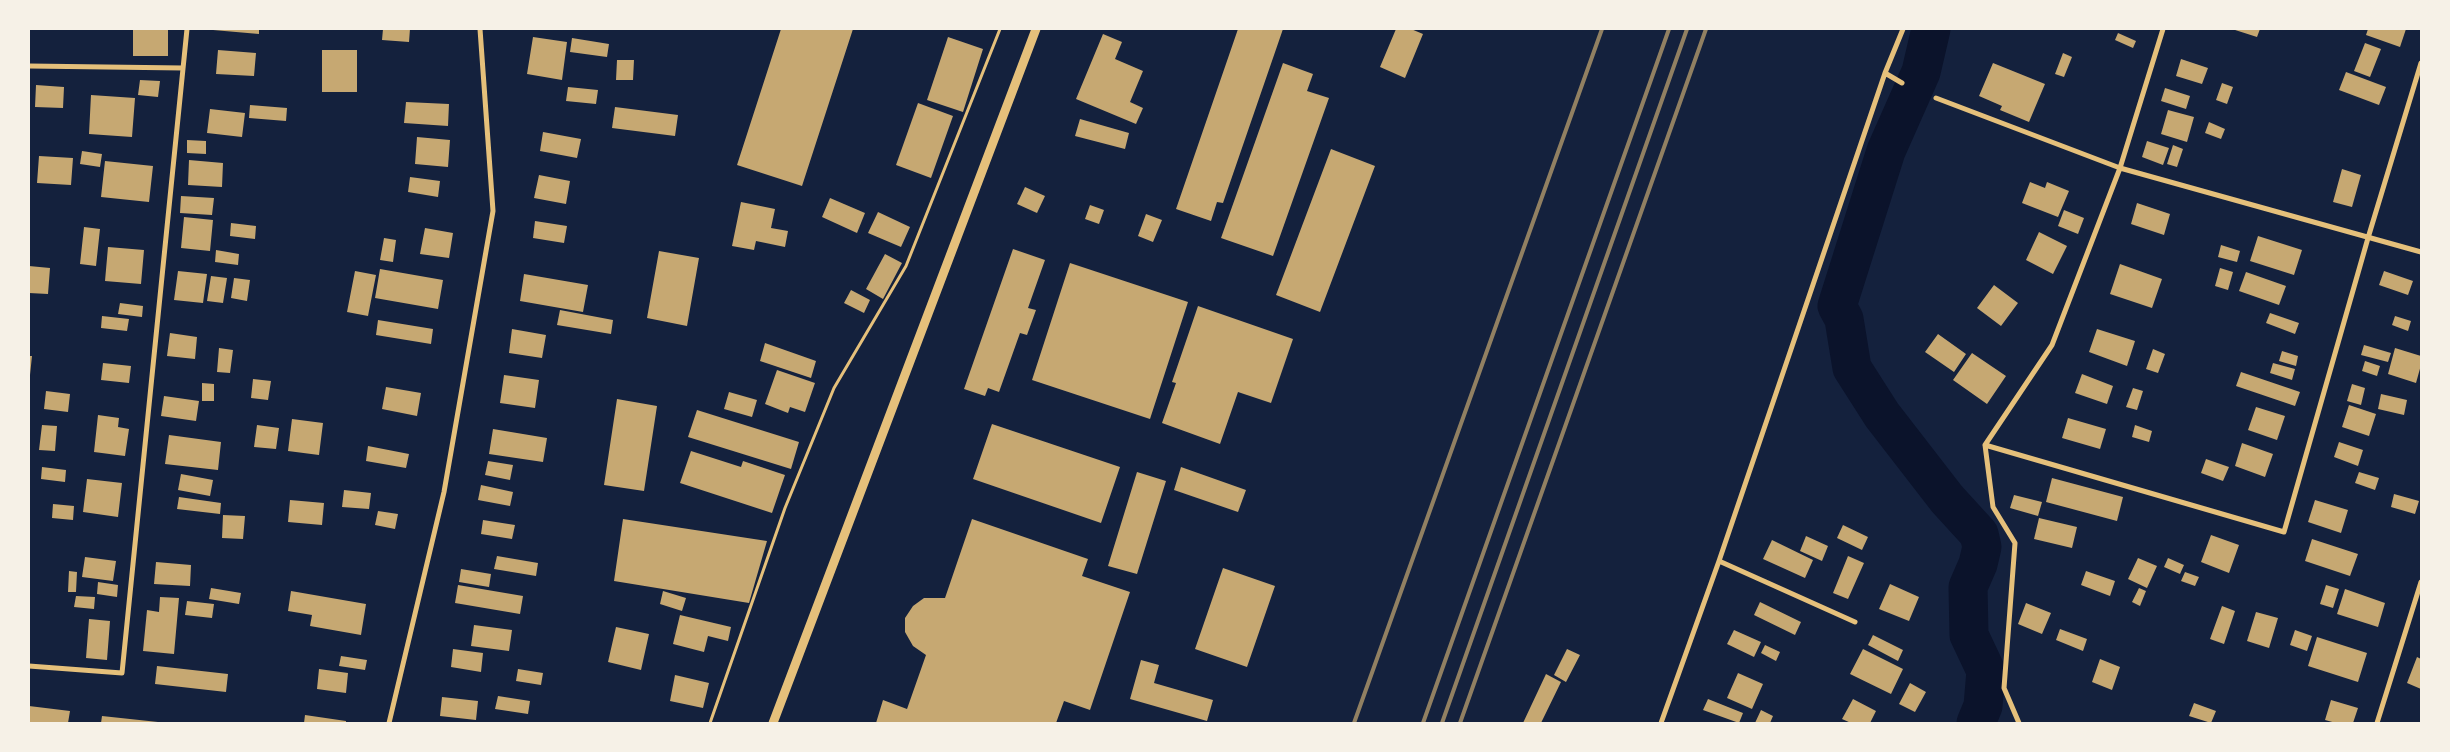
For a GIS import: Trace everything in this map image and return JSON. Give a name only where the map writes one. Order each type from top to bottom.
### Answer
[{"type":"street","points":[[29,666],[122,673],[187,29]]},
{"type":"street","points":[[389,723],[444,492],[493,211],[480,29]]},
{"type":"street","points":[[773,723],[1036,29]]},
{"type":"street","points":[[1662,723],[1885,73],[1903,29]]},
{"type":"street","points":[[2019,723],[2004,688],[2015,543],[1993,508],[1985,445],[2052,345],[2120,168],[2164,29]]},
{"type":"street","points":[[1985,445],[2284,532],[2368,238],[2421,63]]},
{"type":"street","points":[[29,66],[183,68]]},
{"type":"street","points":[[1885,73],[1902,83]]},
{"type":"street","points":[[1936,98],[2120,168],[2421,252]]},
{"type":"street","points":[[1719,561],[1855,622]]},
{"type":"street","points":[[2377,723],[2421,582]]},
{"type":"path","points":[[710,723],[785,508],[834,388],[906,266],[1000,29]]},
{"type":"building","points":[[133,29],[168,29],[168,56],[133,56]]},
{"type":"building","points":[[259,29],[259,34],[213,30]]},
{"type":"building","points":[[383,29],[410,29],[409,42],[382,40]]},
{"type":"building","points":[[781,29],[853,29],[802,186],[737,165]]},
{"type":"building","points":[[1238,29],[1283,29],[1223,203],[1217,202],[1211,221],[1176,209]]},
{"type":"building","points":[[1396,29],[1411,29],[1423,34],[1405,78],[1380,67]]},
{"type":"building","points":[[2232,29],[2260,29],[2257,37]]},
{"type":"building","points":[[2368,29],[2406,29],[2400,47],[2366,35]]},
{"type":"building","points":[[2118,33],[2136,41],[2133,48],[2115,40]]},
{"type":"building","points":[[1103,34],[1122,42],[1115,59],[1143,71],[1130,102],[1143,108],[1136,124],[1076,99]]},
{"type":"building","points":[[533,37],[567,42],[562,80],[527,74]]},
{"type":"building","points":[[948,37],[983,49],[963,112],[927,100]]},
{"type":"building","points":[[572,38],[609,44],[607,57],[570,52]]},
{"type":"building","points":[[2365,43],[2381,49],[2370,77],[2354,71]]},
{"type":"building","points":[[218,50],[256,53],[254,76],[216,74]]},
{"type":"building","points":[[322,50],[357,50],[357,92],[322,92]]},
{"type":"building","points":[[2063,53],[2072,57],[2064,77],[2055,74]]},
{"type":"building","points":[[2181,59],[2208,68],[2202,84],[2176,76]]},
{"type":"building","points":[[617,60],[634,60],[633,80],[616,80]]},
{"type":"building","points":[[1283,63],[1313,74],[1307,91],[1329,98],[1273,256],[1221,238]]},
{"type":"building","points":[[1993,63],[2045,84],[2029,122],[2000,110],[2002,106],[1979,96]]},
{"type":"building","points":[[2346,72],[2386,87],[2379,105],[2339,90]]},
{"type":"building","points":[[140,80],[160,81],[158,97],[138,95]]},
{"type":"building","points":[[2222,83],[2233,87],[2227,104],[2216,100]]},
{"type":"building","points":[[36,85],[64,87],[63,108],[35,107]]},
{"type":"building","points":[[568,87],[598,90],[596,104],[566,101]]},
{"type":"building","points":[[2165,88],[2190,96],[2186,109],[2161,101]]},
{"type":"building","points":[[91,95],[135,98],[132,137],[89,134]]},
{"type":"building","points":[[406,102],[449,104],[448,126],[404,123]]},
{"type":"building","points":[[918,103],[953,116],[931,178],[896,165]]},
{"type":"building","points":[[250,105],[287,108],[286,121],[249,118]]},
{"type":"building","points":[[615,107],[678,115],[675,136],[612,128]]},
{"type":"building","points":[[210,109],[245,113],[242,137],[207,133]]},
{"type":"building","points":[[2168,110],[2194,117],[2187,142],[2161,134]]},
{"type":"building","points":[[1080,119],[1129,133],[1125,149],[1075,136]]},
{"type":"building","points":[[2209,122],[2225,129],[2221,139],[2205,133]]},
{"type":"building","points":[[543,132],[581,139],[577,158],[540,151]]},
{"type":"building","points":[[417,137],[450,140],[448,167],[415,164]]},
{"type":"building","points":[[187,140],[206,141],[206,154],[187,153]]},
{"type":"building","points":[[2147,141],[2169,148],[2163,165],[2142,157]]},
{"type":"building","points":[[2173,145],[2183,149],[2177,167],[2167,164]]},
{"type":"building","points":[[1331,149],[1375,166],[1320,312],[1276,295]]},
{"type":"building","points":[[82,151],[102,154],[100,167],[80,164]]},
{"type":"building","points":[[39,156],[73,158],[71,185],[37,183]]},
{"type":"building","points":[[189,160],[223,163],[222,187],[188,185]]},
{"type":"building","points":[[105,161],[153,166],[149,202],[101,197]]},
{"type":"building","points":[[2342,169],[2361,175],[2352,207],[2333,202]]},
{"type":"building","points":[[539,175],[570,181],[566,204],[534,198]]},
{"type":"building","points":[[410,177],[440,181],[438,197],[408,192]]},
{"type":"building","points":[[2030,182],[2045,188],[2047,182],[2069,191],[2058,217],[2022,203]]},
{"type":"building","points":[[1025,187],[1045,196],[1037,213],[1017,204]]},
{"type":"building","points":[[181,196],[214,198],[212,215],[180,213]]},
{"type":"building","points":[[830,198],[865,213],[857,233],[822,217]]},
{"type":"building","points":[[741,202],[775,209],[771,228],[788,231],[785,247],[756,241],[754,250],[732,246]]},
{"type":"building","points":[[2137,203],[2170,214],[2164,235],[2131,224]]},
{"type":"building","points":[[1090,205],[1104,210],[1099,224],[1085,219]]},
{"type":"building","points":[[2064,210],[2084,218],[2078,234],[2058,226]]},
{"type":"building","points":[[878,212],[910,227],[901,247],[868,233]]},
{"type":"building","points":[[1146,214],[1162,220],[1153,242],[1138,236]]},
{"type":"building","points":[[184,217],[213,220],[210,251],[181,248]]},
{"type":"building","points":[[535,221],[567,226],[564,243],[533,238]]},
{"type":"building","points":[[231,223],[256,226],[255,239],[230,236]]},
{"type":"building","points":[[84,227],[100,229],[96,266],[80,264]]},
{"type":"building","points":[[425,228],[453,233],[449,258],[420,254]]},
{"type":"building","points":[[2039,232],[2067,246],[2053,274],[2026,260]]},
{"type":"building","points":[[2258,236],[2302,250],[2294,275],[2250,261]]},
{"type":"building","points":[[384,238],[396,240],[393,262],[380,260]]},
{"type":"building","points":[[2221,245],[2240,251],[2237,262],[2218,257]]},
{"type":"building","points":[[108,247],[144,250],[141,284],[105,281]]},
{"type":"building","points":[[1013,249],[1045,260],[1028,308],[1036,310],[1027,335],[1020,333],[999,392],[988,388],[985,396],[964,389]]},
{"type":"building","points":[[216,250],[239,254],[238,265],[215,262]]},
{"type":"building","points":[[659,251],[699,258],[687,326],[647,318]]},
{"type":"building","points":[[885,254],[902,263],[883,299],[866,289]]},
{"type":"building","points":[[1070,263],[1188,302],[1150,419],[1032,380]]},
{"type":"building","points":[[2120,264],[2162,279],[2152,308],[2110,294]]},
{"type":"building","points":[[29,266],[50,268],[48,294],[29,293]]},
{"type":"building","points":[[2220,268],[2233,272],[2228,290],[2215,286]]},
{"type":"building","points":[[380,269],[443,280],[438,309],[375,298]]},
{"type":"building","points":[[178,271],[207,274],[203,303],[174,300]]},
{"type":"building","points":[[355,271],[376,275],[368,316],[347,312]]},
{"type":"building","points":[[2384,271],[2413,281],[2408,295],[2379,285]]},
{"type":"building","points":[[2246,272],[2286,286],[2279,305],[2239,291]]},
{"type":"building","points":[[524,274],[588,285],[583,312],[520,301]]},
{"type":"building","points":[[211,276],[227,278],[223,303],[207,301]]},
{"type":"building","points":[[234,278],[250,280],[247,301],[231,298]]},
{"type":"building","points":[[1994,285],[2018,303],[2001,326],[1977,308]]},
{"type":"building","points":[[851,290],[870,300],[864,313],[844,303]]},
{"type":"building","points":[[120,303],[143,306],[142,317],[118,314]]},
{"type":"building","points":[[1198,306],[1293,339],[1271,403],[1238,392],[1220,444],[1162,423],[1176,383],[1172,382]]},
{"type":"building","points":[[560,310],[613,320],[611,334],[557,325]]},
{"type":"building","points":[[2270,313],[2299,323],[2295,334],[2266,323]]},
{"type":"building","points":[[102,316],[129,319],[127,331],[101,328]]},
{"type":"building","points":[[2395,316],[2411,321],[2408,331],[2392,325]]},
{"type":"building","points":[[378,320],[433,329],[431,344],[376,335]]},
{"type":"building","points":[[512,329],[546,335],[542,358],[509,353]]},
{"type":"building","points":[[2097,329],[2135,341],[2127,366],[2089,352]]},
{"type":"building","points":[[170,333],[197,337],[195,359],[167,356]]},
{"type":"building","points":[[1938,334],[1966,354],[1954,372],[1925,352]]},
{"type":"building","points":[[765,343],[816,361],[811,378],[760,361]]},
{"type":"building","points":[[2364,345],[2391,353],[2388,362],[2361,355]]},
{"type":"building","points":[[219,348],[233,350],[230,373],[217,372]]},
{"type":"building","points":[[2395,348],[2421,356],[2421,365],[2416,383],[2388,374]]},
{"type":"building","points":[[2153,349],[2165,354],[2158,373],[2146,369]]},
{"type":"building","points":[[2282,351],[2298,356],[2296,366],[2279,361]]},
{"type":"building","points":[[1972,353],[2006,376],[1987,404],[1953,380]]},
{"type":"building","points":[[29,356],[32,356],[30,375],[29,375]]},
{"type":"building","points":[[2365,361],[2380,366],[2377,376],[2362,371]]},
{"type":"building","points":[[103,363],[131,366],[129,383],[101,380]]},
{"type":"building","points":[[2273,363],[2295,369],[2292,380],[2270,373]]},
{"type":"building","points":[[777,370],[815,383],[805,412],[790,407],[788,413],[765,404]]},
{"type":"building","points":[[2241,372],[2300,392],[2295,406],[2236,386]]},
{"type":"building","points":[[2082,374],[2113,386],[2107,404],[2075,393]]},
{"type":"building","points":[[504,375],[539,380],[535,408],[500,403]]},
{"type":"building","points":[[253,379],[271,381],[268,400],[251,398]]},
{"type":"building","points":[[202,383],[214,384],[214,401],[202,401]]},
{"type":"building","points":[[2352,384],[2365,388],[2361,405],[2347,401]]},
{"type":"building","points":[[386,387],[421,393],[417,416],[382,409]]},
{"type":"building","points":[[2133,388],[2143,391],[2137,410],[2126,407]]},
{"type":"building","points":[[46,391],[70,394],[68,412],[44,409]]},
{"type":"building","points":[[729,392],[757,400],[752,417],[724,409]]},
{"type":"building","points":[[2381,394],[2407,400],[2404,415],[2378,409]]},
{"type":"building","points":[[164,396],[199,401],[196,421],[161,416]]},
{"type":"building","points":[[617,399],[657,406],[644,491],[604,485]]},
{"type":"building","points":[[2349,405],[2376,414],[2369,436],[2342,427]]},
{"type":"building","points":[[2256,407],[2285,416],[2277,440],[2248,430]]},
{"type":"building","points":[[697,410],[799,442],[791,469],[688,437]]},
{"type":"building","points":[[98,415],[119,418],[118,427],[129,429],[125,456],[94,452]]},
{"type":"building","points":[[2068,418],[2106,429],[2100,449],[2062,438]]},
{"type":"building","points":[[292,419],[323,423],[319,455],[288,451]]},
{"type":"building","points":[[992,424],[1120,467],[1101,523],[973,479]]},
{"type":"building","points":[[42,425],[57,426],[55,451],[39,450]]},
{"type":"building","points":[[257,425],[279,428],[276,449],[254,447]]},
{"type":"building","points":[[2135,425],[2152,431],[2149,442],[2132,437]]},
{"type":"building","points":[[493,429],[547,438],[543,462],[489,454]]},
{"type":"building","points":[[169,435],[221,442],[218,470],[165,464]]},
{"type":"building","points":[[2339,442],[2363,450],[2358,466],[2334,457]]},
{"type":"building","points":[[2242,443],[2273,454],[2265,477],[2235,466]]},
{"type":"building","points":[[368,446],[409,454],[406,468],[366,461]]},
{"type":"building","points":[[691,451],[741,467],[743,461],[785,475],[772,513],[680,483]]},
{"type":"building","points":[[2206,459],[2229,467],[2223,481],[2201,473]]},
{"type":"building","points":[[488,461],[513,465],[510,480],[485,475]]},
{"type":"building","points":[[42,467],[66,470],[65,482],[41,479]]},
{"type":"building","points":[[1181,467],[1246,490],[1238,512],[1174,490]]},
{"type":"building","points":[[1137,472],[1166,481],[1137,574],[1108,566]]},
{"type":"building","points":[[2359,472],[2379,478],[2375,490],[2355,483]]},
{"type":"building","points":[[181,474],[213,480],[210,496],[178,490]]},
{"type":"building","points":[[2052,478],[2123,497],[2117,521],[2046,502]]},
{"type":"building","points":[[87,479],[122,483],[118,517],[83,512]]},
{"type":"building","points":[[481,485],[513,492],[510,506],[478,500]]},
{"type":"building","points":[[344,490],[371,493],[369,509],[342,507]]},
{"type":"building","points":[[2394,494],[2419,501],[2415,514],[2391,507]]},
{"type":"building","points":[[2014,495],[2042,502],[2038,516],[2010,508]]},
{"type":"building","points":[[179,497],[221,503],[220,514],[177,509]]},
{"type":"building","points":[[290,500],[324,503],[322,525],[288,522]]},
{"type":"building","points":[[2315,500],[2348,510],[2341,533],[2308,522]]},
{"type":"building","points":[[53,504],[74,506],[73,520],[52,518]]},
{"type":"building","points":[[378,511],[398,514],[395,529],[375,525]]},
{"type":"building","points":[[223,515],[245,516],[243,539],[222,538]]},
{"type":"building","points":[[2039,518],[2077,527],[2072,548],[2034,539]]},
{"type":"building","points":[[623,519],[767,541],[749,603],[614,581]]},
{"type":"building","points":[[972,519],[1088,559],[1082,576],[1130,592],[1090,710],[1064,701],[1056,723],[876,723],[883,700],[907,709],[926,655],[913,646],[905,632],[905,618],[913,606],[924,598],[945,598]]},
{"type":"building","points":[[483,520],[515,525],[512,539],[481,534]]},
{"type":"building","points":[[1843,525],[1868,537],[1862,550],[1837,538]]},
{"type":"building","points":[[2211,535],[2239,545],[2229,573],[2201,562]]},
{"type":"building","points":[[1806,536],[1828,546],[1822,561],[1800,551]]},
{"type":"building","points":[[2312,539],[2358,554],[2350,576],[2305,561]]},
{"type":"building","points":[[1772,540],[1813,560],[1805,578],[1763,559]]},
{"type":"building","points":[[497,556],[538,563],[536,576],[494,569]]},
{"type":"building","points":[[1848,556],[1864,563],[1848,599],[1833,593]]},
{"type":"building","points":[[85,557],[116,561],[113,581],[82,577]]},
{"type":"building","points":[[2138,558],[2157,566],[2147,588],[2128,579]]},
{"type":"building","points":[[2168,558],[2184,565],[2180,574],[2164,567]]},
{"type":"building","points":[[156,562],[191,565],[190,586],[154,584]]},
{"type":"building","points":[[1223,568],[1275,586],[1247,667],[1195,649]]},
{"type":"building","points":[[461,569],[491,574],[489,587],[459,582]]},
{"type":"building","points":[[69,571],[77,572],[76,592],[68,592]]},
{"type":"building","points":[[2086,571],[2115,581],[2110,596],[2081,585]]},
{"type":"building","points":[[2185,572],[2199,577],[2195,586],[2181,581]]},
{"type":"building","points":[[98,582],[118,585],[117,597],[97,594]]},
{"type":"building","points":[[1890,584],[1919,597],[1909,621],[1879,609]]},
{"type":"building","points":[[458,585],[523,596],[520,614],[455,603]]},
{"type":"building","points":[[2326,585],[2339,589],[2333,608],[2320,604]]},
{"type":"building","points":[[211,588],[241,593],[239,604],[209,599]]},
{"type":"building","points":[[2139,588],[2146,591],[2140,606],[2132,602]]},
{"type":"building","points":[[2345,589],[2385,603],[2378,627],[2337,614]]},
{"type":"building","points":[[291,591],[366,604],[361,635],[310,626],[312,615],[288,611]]},
{"type":"building","points":[[663,591],[686,598],[682,611],[660,604]]},
{"type":"building","points":[[76,596],[95,597],[94,609],[74,607]]},
{"type":"building","points":[[160,597],[179,598],[174,654],[143,651],[147,610],[159,612]]},
{"type":"building","points":[[187,601],[214,604],[212,618],[185,615]]},
{"type":"building","points":[[1760,602],[1801,622],[1795,635],[1754,615]]},
{"type":"building","points":[[2026,603],[2051,613],[2042,634],[2018,624]]},
{"type":"building","points":[[2222,606],[2235,611],[2224,644],[2210,639]]},
{"type":"building","points":[[2256,612],[2278,618],[2269,648],[2247,641]]},
{"type":"building","points":[[680,615],[731,627],[728,641],[708,636],[704,652],[673,644]]},
{"type":"building","points":[[89,619],[110,621],[107,660],[86,658]]},
{"type":"building","points":[[474,625],[512,630],[509,651],[471,646]]},
{"type":"building","points":[[616,627],[649,634],[641,670],[608,662]]},
{"type":"building","points":[[2060,629],[2087,639],[2083,651],[2056,640]]},
{"type":"building","points":[[1734,630],[1761,642],[1754,657],[1727,644]]},
{"type":"building","points":[[2295,630],[2312,636],[2307,651],[2290,645]]},
{"type":"building","points":[[1873,635],[1903,650],[1898,661],[1868,645]]},
{"type":"building","points":[[2317,637],[2367,653],[2358,682],[2308,666]]},
{"type":"building","points":[[1765,645],[1780,652],[1776,661],[1761,653]]},
{"type":"building","points":[[453,649],[483,653],[481,672],[451,667]]},
{"type":"building","points":[[1567,649],[1580,655],[1566,682],[1554,675]]},
{"type":"building","points":[[1863,649],[1903,669],[1891,694],[1850,674]]},
{"type":"building","points":[[341,656],[367,660],[365,670],[339,666]]},
{"type":"building","points":[[2417,657],[2421,659],[2421,689],[2407,683]]},
{"type":"building","points":[[2100,659],[2120,667],[2112,690],[2092,682]]},
{"type":"building","points":[[1141,660],[1159,665],[1154,683],[1213,700],[1207,721],[1130,699]]},
{"type":"building","points":[[157,666],[228,674],[226,692],[155,684]]},
{"type":"building","points":[[319,669],[348,673],[346,693],[317,689]]},
{"type":"building","points":[[518,669],[543,673],[541,685],[516,681]]},
{"type":"building","points":[[1738,673],[1763,684],[1752,709],[1727,698]]},
{"type":"building","points":[[1546,674],[1561,682],[1541,723],[1523,723]]},
{"type":"building","points":[[675,675],[709,683],[703,708],[670,701]]},
{"type":"building","points":[[1910,683],[1926,692],[1915,712],[1899,704]]},
{"type":"building","points":[[498,696],[530,701],[528,714],[495,709]]},
{"type":"building","points":[[442,697],[478,701],[476,720],[440,716]]},
{"type":"building","points":[[1708,699],[1743,713],[1739,723],[1703,710]]},
{"type":"building","points":[[1853,699],[1876,711],[1870,723],[1851,723],[1842,719]]},
{"type":"building","points":[[2331,700],[2358,708],[2353,723],[2336,723],[2325,720]]},
{"type":"building","points":[[2194,703],[2216,711],[2211,723],[2189,716]]},
{"type":"building","points":[[29,706],[70,711],[68,723],[29,723]]},
{"type":"building","points":[[1761,710],[1773,716],[1770,723],[1755,723]]},
{"type":"building","points":[[305,715],[346,721],[346,723],[304,723]]},
{"type":"building","points":[[102,716],[158,722],[158,723],[101,723]]},
{"type":"waterway","points":[[1931,29],[1921,72],[1886,151],[1837,306],[1844,319],[1852,368],[1882,415],[1947,499],[1979,534],[1982,547],[1978,564],[1968,587],[1969,635],[1986,671],[1983,706],[1976,723]]},
{"type":"railway","points":[[1354,723],[1602,29]]},
{"type":"railway","points":[[1423,723],[1669,29]]},
{"type":"railway","points":[[1442,723],[1687,29]]},
{"type":"railway","points":[[1460,723],[1706,29]]}]
